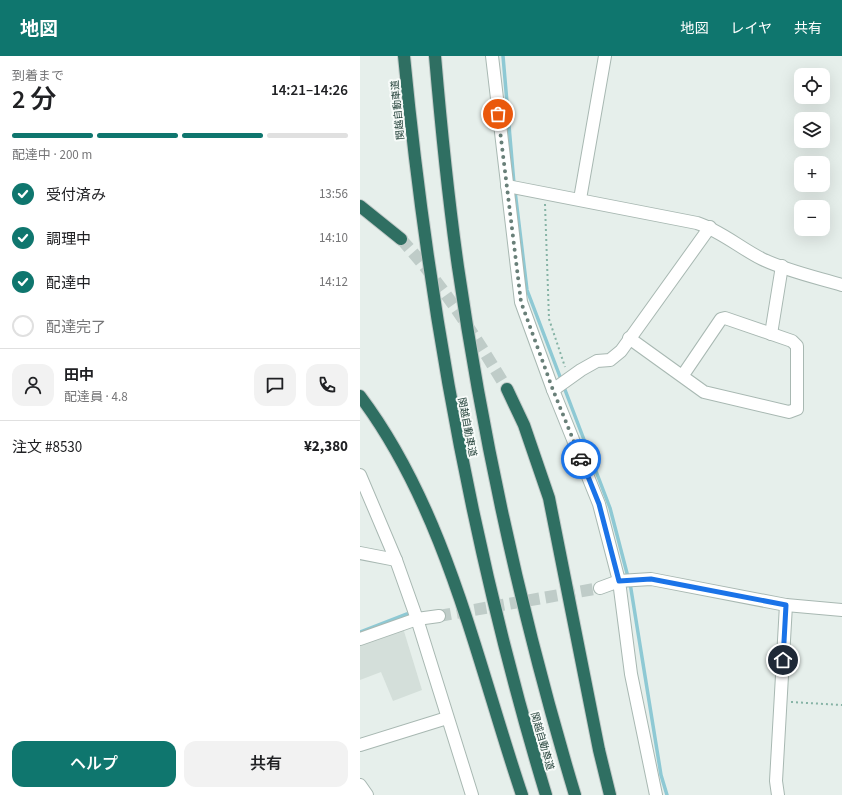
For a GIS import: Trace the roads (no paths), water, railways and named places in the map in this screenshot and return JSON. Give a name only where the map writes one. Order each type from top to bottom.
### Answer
[{"type":"highway","name":"関越自動車道","points":[[404,56],[414,157],[428,264],[462,458],[486,570],[546,795]]},
{"type":"highway","name":"関越自動車道","points":[[435,56],[444,158],[458,266],[474,372],[492,469],[536,658],[575,795]]},
{"type":"highway","points":[[360,206],[401,239]]},
{"type":"highway","points":[[507,389],[524,425],[549,498],[599,750],[610,795]]},
{"type":"highway","points":[[360,396],[393,444],[410,476],[438,540],[462,607],[522,795]]},
{"type":"street","points":[[492,56],[521,302],[563,383],[599,504],[626,580],[631,674],[656,795]]},
{"type":"street","points":[[580,199],[605,56]]},
{"type":"street","points":[[507,186],[697,223],[710,227],[738,247],[782,266],[842,285]]},
{"type":"street","points":[[563,383],[597,361],[610,360],[621,351],[710,227]]},
{"type":"street","points":[[771,334],[782,266]]},
{"type":"street","points":[[629,338],[683,375],[704,392],[790,412],[797,409],[797,346],[792,341],[725,318],[721,319],[683,375]]},
{"type":"street","points":[[360,475],[396,560],[417,619],[472,795]]},
{"type":"street","points":[[360,553],[396,560]]},
{"type":"street","points":[[600,588],[626,580],[651,579],[786,605],[842,610]]},
{"type":"street","points":[[778,795],[776,782],[786,605]]},
{"type":"street","points":[[360,639],[417,619],[439,616]]},
{"type":"street","points":[[360,745],[447,718]]},
{"type":"street","points":[[360,785],[367,795]]},
{"type":"waterway","points":[[503,56],[514,184]]},
{"type":"waterway","points":[[515,191],[527,290],[610,508],[628,577]]},
{"type":"waterway","points":[[630,583],[661,775],[667,795]]},
{"type":"waterway","points":[[360,632],[407,614]]},
{"type":"tunnel","points":[[401,239],[445,293],[507,389]]},
{"type":"tunnel","points":[[439,616],[600,588]]}]
